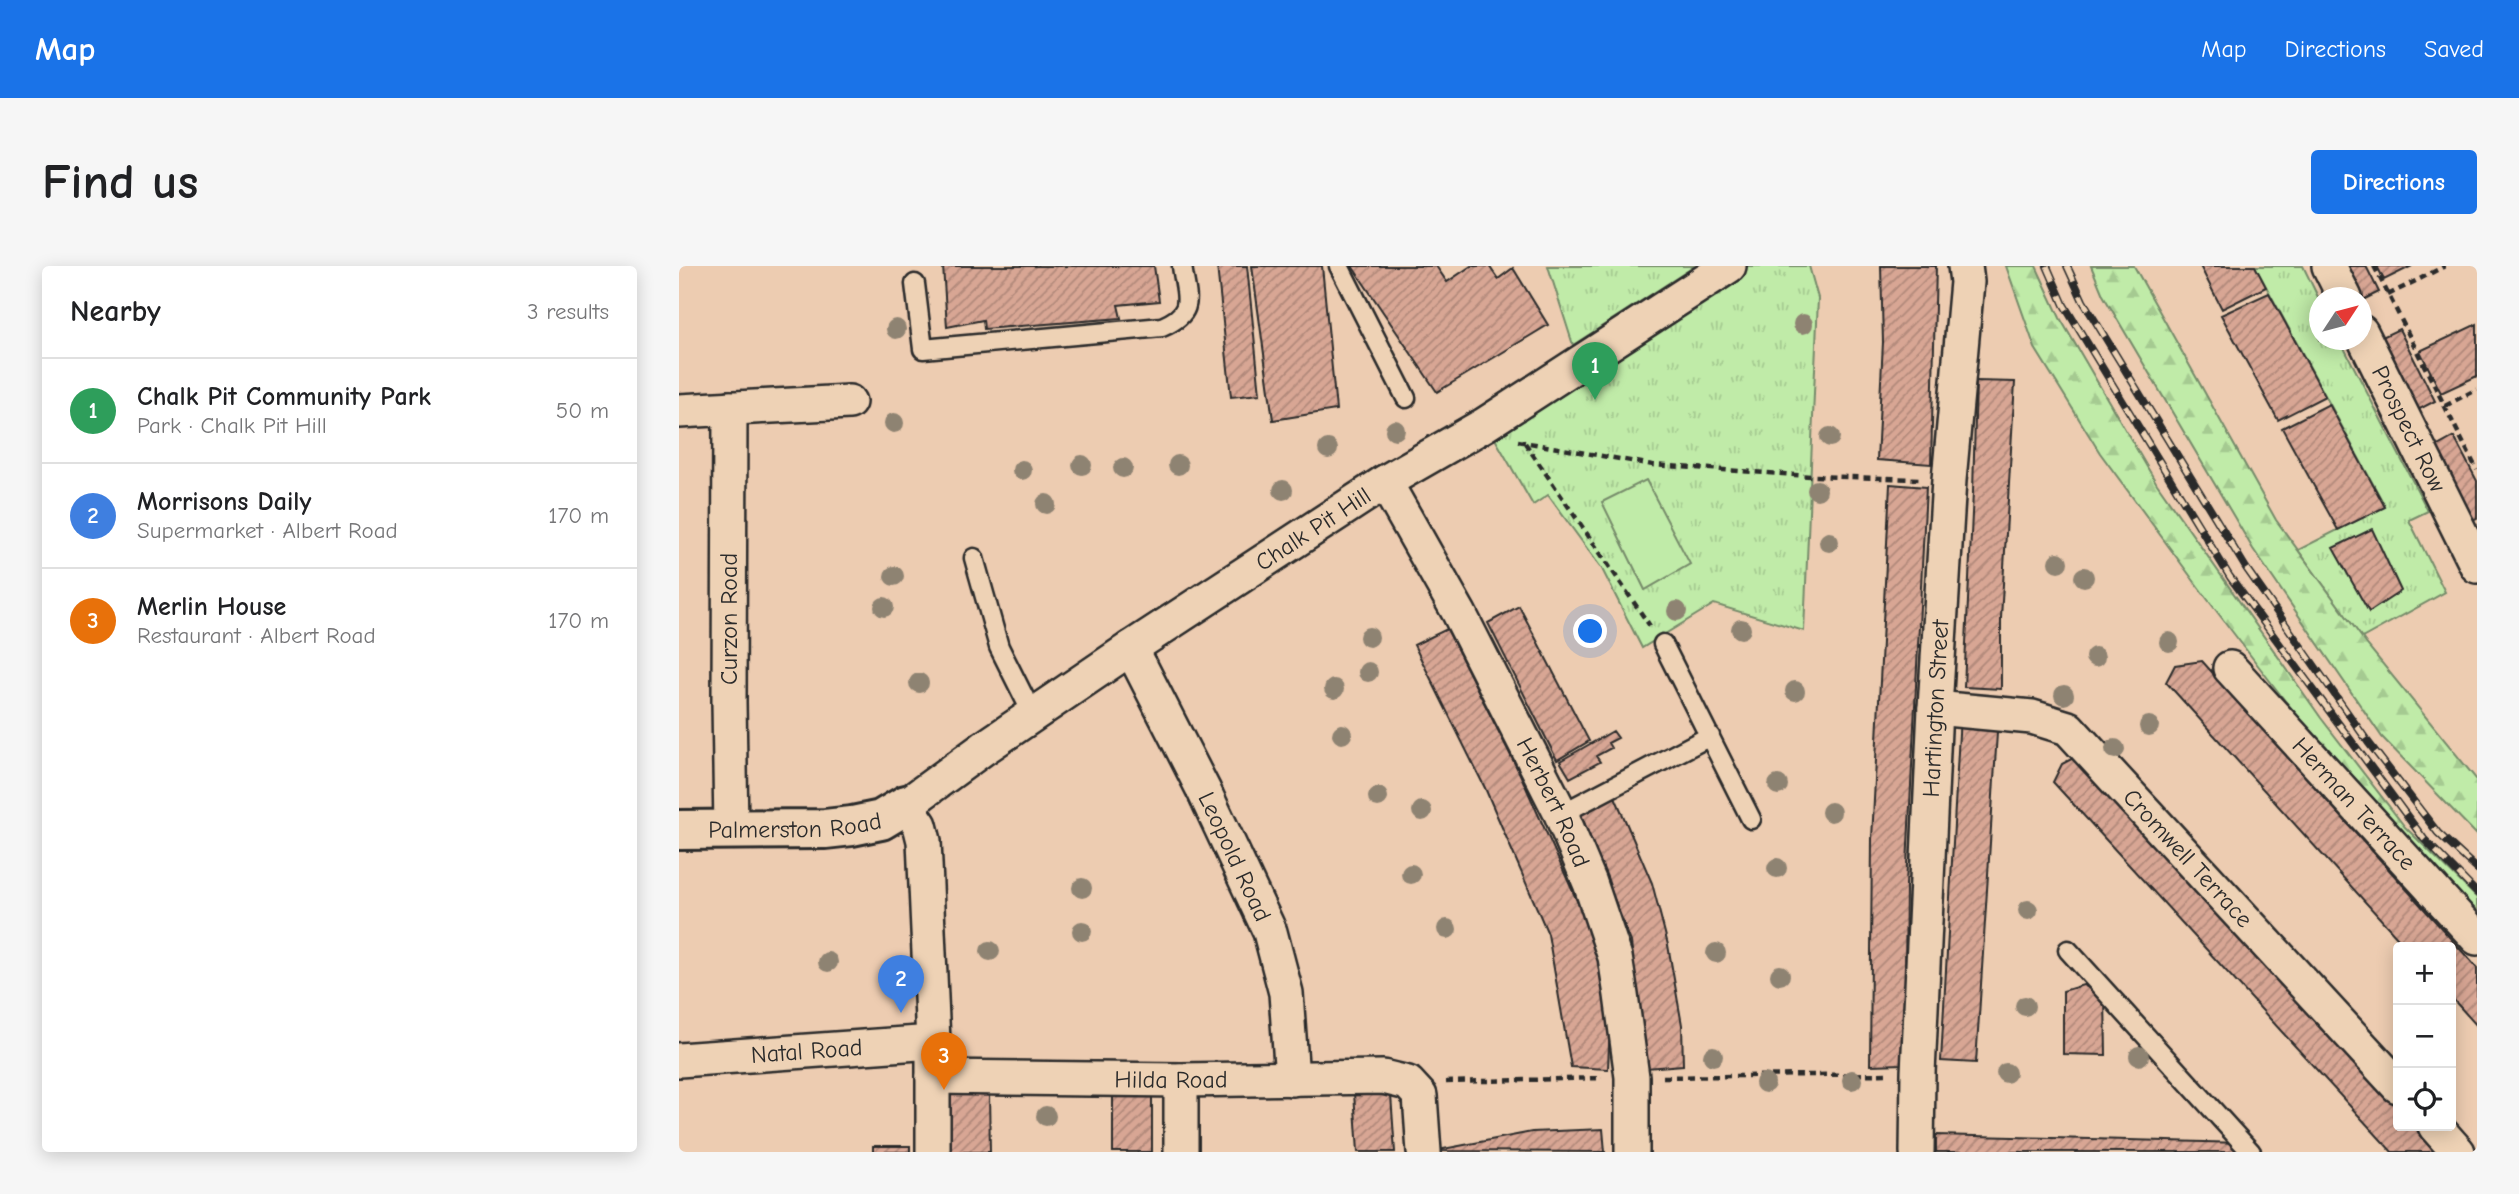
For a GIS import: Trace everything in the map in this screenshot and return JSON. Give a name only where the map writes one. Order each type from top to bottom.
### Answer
[{"type":"street","name":"Chalk Pit Hill","points":[[906,805],[983,748],[1131,648],[1385,482],[1484,425],[1729,266]]},
{"type":"street","name":"Hartington Street","points":[[1917,1152],[1917,1073],[1935,708],[1949,480],[1967,282],[1965,266]]},
{"type":"street","points":[[2329,266],[2340,287]]},
{"type":"street","name":"Prospect Row","points":[[2370,350],[2477,566]]},
{"type":"street","points":[[679,411],[849,402]]},
{"type":"street","name":"Curzon Road","points":[[730,408],[730,830]]},
{"type":"street","name":"Herbert Road","points":[[1385,482],[1459,612],[1561,814],[1590,883],[1615,957],[1632,1077],[1632,1152]]},
{"type":"street","name":"Leopold Road","points":[[1131,648],[1204,791],[1270,932],[1286,993],[1292,1079]]},
{"type":"street","name":"Herman Terrace","points":[[2229,668],[2477,938]]},
{"type":"street","name":"Cromwell Terrace","points":[[1935,708],[2032,718],[2051,721],[2068,728],[2393,1081]]},
{"type":"street","points":[[906,805],[920,825],[924,841],[933,1042],[933,1152]]},
{"type":"street","name":"Palmerston Road","points":[[679,830],[852,826],[881,820],[906,805]]},
{"type":"street","name":"Natal Road","points":[[679,1060],[933,1042]]},
{"type":"street","name":"Hilda Road","points":[[933,1077],[1181,1080],[1383,1077],[1408,1083]]},
{"type":"street","points":[[1181,1080],[1181,1152]]},
{"type":"street","points":[[1408,1083],[1420,1096],[1425,1152]]},
{"type":"street","points":[[2439,1131],[2458,1152]]},
{"type":"lane","points":[[915,284],[923,349],[1163,327],[1178,320],[1185,311],[1188,299],[1182,266]]},
{"type":"lane","points":[[1339,266],[1406,398]]},
{"type":"lane","points":[[974,558],[999,647],[1033,715]]},
{"type":"lane","points":[[1663,644],[1751,819]]},
{"type":"lane","points":[[1561,814],[1710,736]]},
{"type":"lane","points":[[2068,950],[2251,1152]]},
{"type":"path","points":[[2374,266],[2477,470]]},
{"type":"path","points":[[2388,295],[2445,266]]},
{"type":"path","points":[[2445,406],[2477,389]]},
{"type":"path","points":[[1484,425],[1494,437],[1653,464],[1811,476],[1949,480]]},
{"type":"path","points":[[1525,442],[1663,644]]},
{"type":"path","points":[[1408,1083],[1917,1073]]},
{"type":"green space","points":[[1548,266],[1695,266],[1573,345]]},
{"type":"green space","points":[[1733,266],[1809,266],[1818,298],[1804,631],[1714,604],[1642,648],[1602,569],[1548,495],[1533,505],[1494,437]]},
{"type":"green space","points":[[2006,266],[2036,266],[2060,318],[2157,484],[2321,718],[2405,827],[2477,898],[2477,921],[2378,812],[2286,702],[2100,453],[2035,348]]},
{"type":"green space","points":[[2091,266],[2134,266],[2276,520],[2368,646],[2477,780],[2477,835],[2382,737],[2253,549],[2103,295]]},
{"type":"green space","points":[[2255,266],[2303,266],[2313,287],[2309,287],[2309,350],[2345,350],[2428,511],[2409,520],[2445,592],[2362,638],[2298,550],[2385,506]]},
{"type":"green space","points":[[1646,480],[1690,564],[1645,590],[1602,502]]},
{"type":"building","points":[[943,266],[1154,266],[1159,301],[1118,305],[1121,318],[984,329],[983,320],[947,327]]},
{"type":"building","points":[[1217,266],[1247,266],[1260,394],[1231,397]]},
{"type":"building","points":[[1252,266],[1322,266],[1336,410],[1273,420]]},
{"type":"building","points":[[1352,266],[1436,266],[1447,282],[1471,266],[1489,266],[1498,279],[1513,268],[1548,325],[1437,392]]},
{"type":"building","points":[[1881,266],[1936,266],[1931,464],[1877,460],[1883,342]]},
{"type":"building","points":[[2200,266],[2255,266],[2266,287],[2222,309]]},
{"type":"building","points":[[2342,266],[2366,266],[2379,292],[2372,296],[2372,287],[2353,287]]},
{"type":"building","points":[[2377,266],[2412,266],[2384,280]]},
{"type":"building","points":[[2269,293],[2325,396],[2278,420],[2221,315]]},
{"type":"building","points":[[2477,324],[2477,376],[2441,393],[2420,351]]},
{"type":"building","points":[[2399,329],[2435,401],[2416,411],[2380,338]]},
{"type":"building","points":[[1976,381],[2015,382],[2001,618],[2001,689],[1964,687]]},
{"type":"building","points":[[2329,404],[2385,507],[2338,530],[2282,428]]},
{"type":"building","points":[[2454,437],[2477,481],[2477,518],[2473,520],[2436,447]]},
{"type":"building","points":[[1890,484],[1926,487],[1906,885],[1904,1064],[1870,1065],[1872,839]]},
{"type":"building","points":[[2372,529],[2401,591],[2369,612],[2333,548]]},
{"type":"building","points":[[1519,606],[1589,741],[1557,760],[1488,623]]},
{"type":"building","points":[[1447,629],[1520,774],[1587,923],[1598,960],[1610,1020],[1608,1069],[1571,1067],[1548,934],[1485,788],[1414,645]]},
{"type":"building","points":[[2202,661],[2454,942],[2401,942],[2166,682],[2175,665]]},
{"type":"building","points":[[1960,715],[1998,717],[1976,1063],[1941,1061]]},
{"type":"building","points":[[1613,731],[1618,738],[1608,743],[1611,748],[1596,756],[1600,762],[1570,778],[1560,761]]},
{"type":"building","points":[[2079,755],[2393,1100],[2393,1131],[2422,1131],[2441,1152],[2392,1152],[2053,782],[2062,764]]},
{"type":"building","points":[[1613,792],[1652,883],[1668,945],[1682,1025],[1683,1065],[1646,1068],[1631,942],[1579,809]]},
{"type":"building","points":[[2456,945],[2477,968],[2477,1026],[2456,1003]]},
{"type":"building","points":[[2083,985],[2105,996],[2106,1055],[2063,1054],[2063,991]]},
{"type":"building","points":[[948,1093],[989,1094],[990,1152],[948,1152]]},
{"type":"building","points":[[1152,1093],[1152,1152],[1113,1152],[1113,1096]]},
{"type":"building","points":[[1354,1093],[1391,1095],[1395,1152],[1358,1152]]},
{"type":"building","points":[[1603,1129],[1605,1152],[1433,1151],[1532,1132]]},
{"type":"building","points":[[1936,1135],[2242,1143],[2247,1152],[1936,1152]]},
{"type":"building","points":[[873,1146],[910,1146],[910,1152],[873,1152]]},
{"type":"railway","points":[[2047,266],[2064,305],[2230,577],[2424,839],[2477,893]]},
{"type":"railway","points":[[2067,266],[2083,301],[2246,568],[2368,742],[2438,833],[2477,869]]},
{"type":"place","name":"Chalk Pit Community Park","points":[[1595,400]]},
{"type":"place","name":"Morrisons Daily","points":[[901,1013]]},
{"type":"place","name":"Merlin House","points":[[944,1090]]}]
